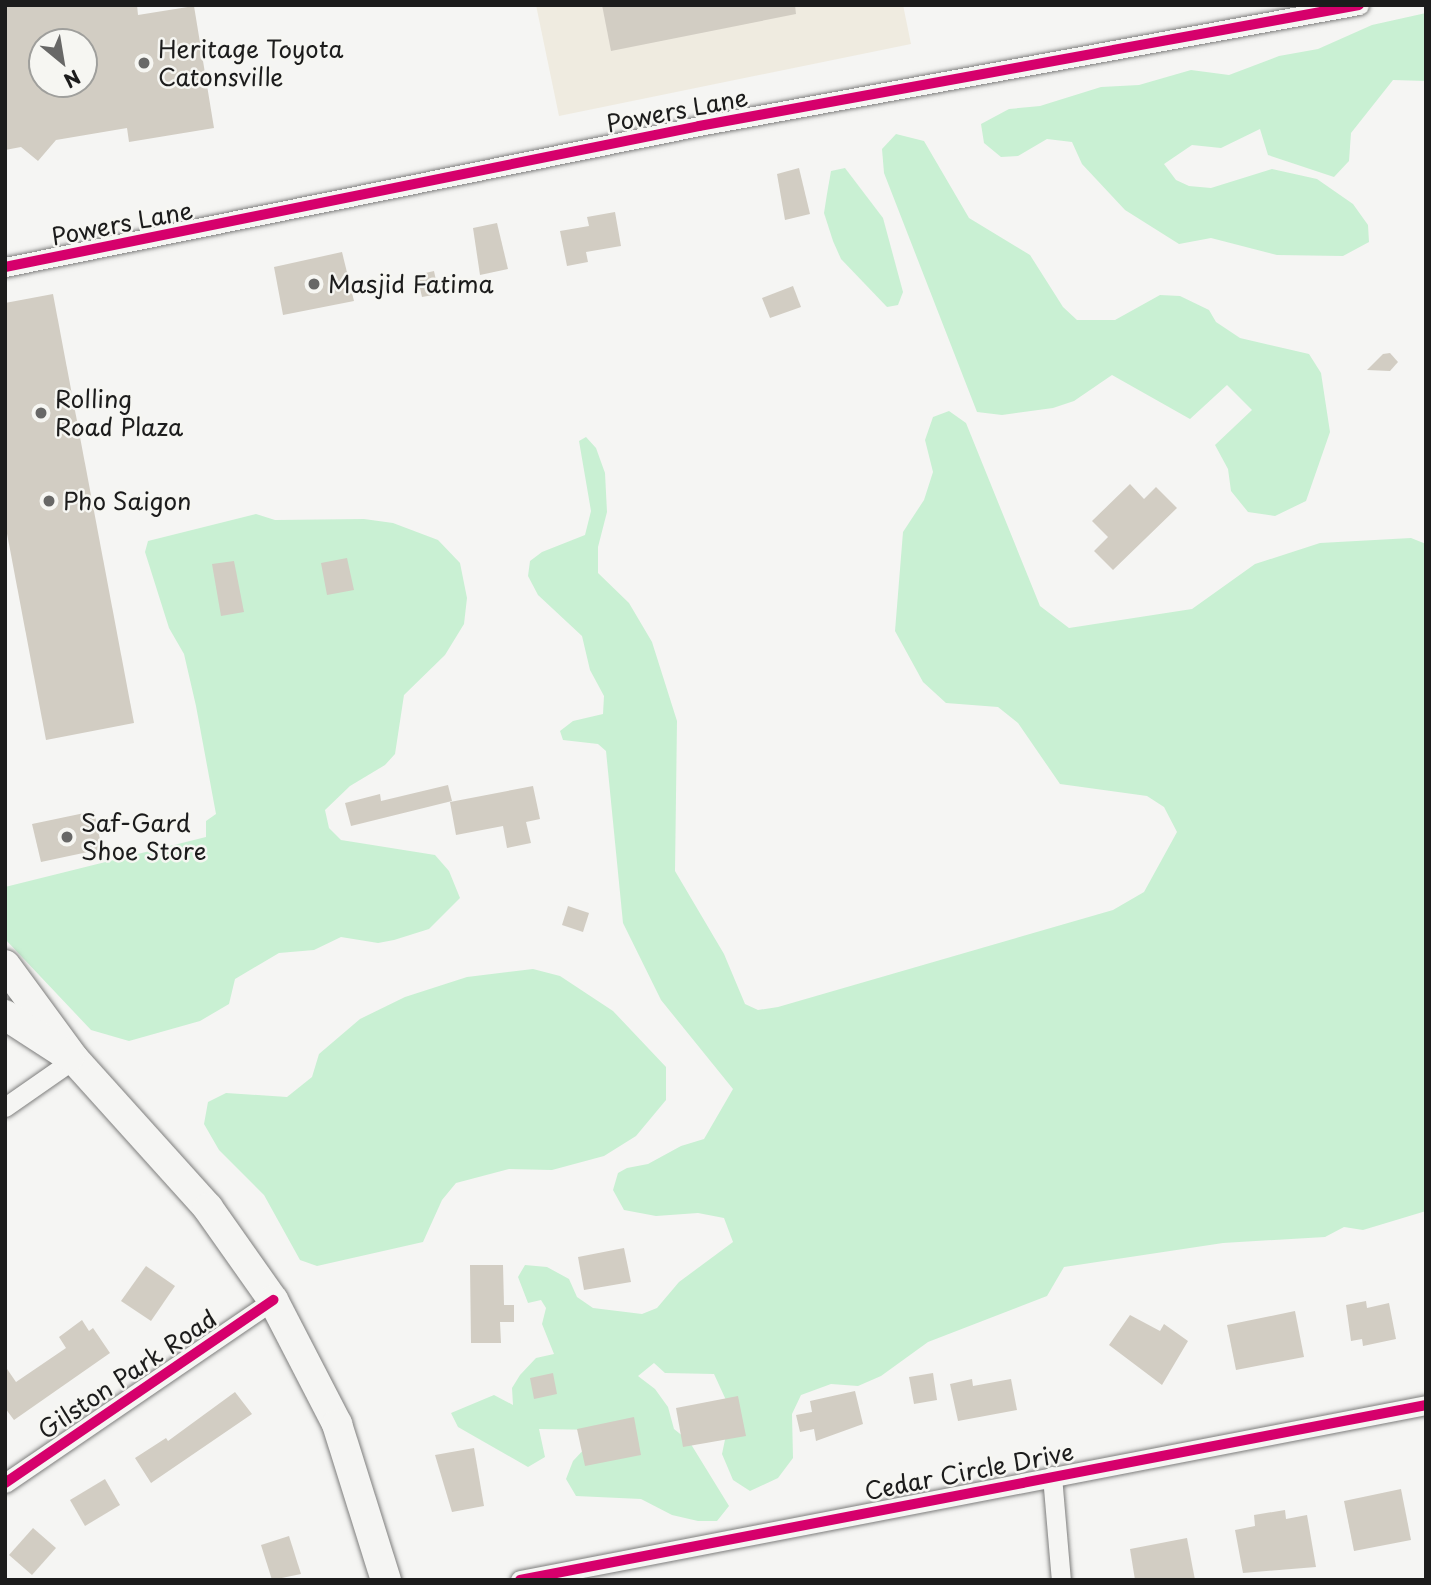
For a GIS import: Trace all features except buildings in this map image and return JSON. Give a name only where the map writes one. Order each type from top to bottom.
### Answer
[{"type":"main road","points":[[5,965],[74,1059],[175,1168],[273,1300],[337,1424],[386,1580]]},
{"type":"main road","points":[[5,1015],[74,1059]]},
{"type":"street","name":"Powers Lane","points":[[5,267],[699,126],[1359,5]]},
{"type":"street","points":[[5,1107],[74,1059]]},
{"type":"street","name":"Gilston Park Road","points":[[5,1483],[273,1300]]},
{"type":"street","name":"Cedar Circle Drive","points":[[520,1580],[1426,1405]]},
{"type":"street","points":[[1052,1476],[1061,1580]]},
{"type":"shaded area","points":[[536,5],[903,5],[911,44],[559,116]]},
{"type":"green space","points":[[1426,13],[1426,81],[1393,80],[1351,133],[1349,161],[1334,177],[1268,155],[1260,129],[1221,148],[1192,145],[1164,164],[1176,180],[1189,186],[1211,188],[1272,169],[1317,179],[1353,204],[1368,225],[1369,242],[1343,256],[1277,255],[1211,238],[1179,244],[1125,210],[1082,164],[1072,142],[1047,139],[1018,156],[1001,157],[984,143],[981,124],[1009,109],[1040,106],[1101,87],[1139,85],[1191,70],[1229,75],[1279,56],[1318,49],[1372,25]]},
{"type":"green space","points":[[896,134],[924,141],[969,218],[1030,255],[1063,307],[1077,320],[1115,320],[1160,295],[1180,296],[1209,310],[1216,322],[1240,338],[1309,354],[1321,373],[1330,432],[1306,501],[1275,516],[1248,512],[1231,491],[1228,469],[1215,445],[1252,410],[1227,385],[1190,419],[1112,375],[1074,401],[1053,408],[1002,415],[977,412],[884,173],[882,149]]},
{"type":"green space","points":[[845,168],[883,218],[903,292],[898,305],[887,307],[841,259],[833,241],[824,213],[827,194],[831,171]]},
{"type":"green space","points":[[949,411],[966,423],[1040,606],[1069,628],[1192,609],[1255,564],[1320,543],[1411,538],[1426,544],[1426,1211],[1363,1230],[1344,1227],[1325,1237],[1223,1243],[1064,1267],[1047,1296],[928,1342],[881,1376],[858,1386],[831,1384],[801,1395],[792,1414],[793,1458],[778,1478],[750,1491],[733,1480],[722,1454],[731,1411],[714,1374],[665,1373],[654,1363],[638,1376],[655,1389],[668,1407],[674,1429],[689,1441],[729,1506],[717,1521],[698,1521],[672,1515],[641,1499],[576,1496],[566,1479],[573,1461],[602,1430],[539,1429],[545,1457],[528,1467],[458,1427],[451,1413],[494,1395],[513,1405],[512,1388],[520,1375],[536,1358],[554,1354],[542,1324],[546,1308],[541,1300],[528,1303],[518,1277],[525,1265],[547,1267],[569,1279],[577,1297],[593,1308],[642,1314],[657,1308],[679,1282],[733,1242],[724,1218],[698,1213],[656,1216],[624,1210],[613,1190],[618,1173],[627,1168],[648,1164],[681,1146],[704,1139],[733,1089],[661,1000],[623,923],[606,751],[598,744],[563,740],[560,731],[573,721],[603,714],[604,696],[590,670],[582,636],[538,595],[528,576],[530,561],[542,552],[585,535],[591,511],[579,441],[586,437],[596,448],[605,473],[607,512],[598,547],[598,573],[629,603],[652,642],[677,721],[675,871],[724,954],[745,1004],[758,1010],[778,1007],[1113,910],[1144,892],[1177,832],[1164,807],[1147,796],[1060,784],[1018,723],[998,707],[946,703],[923,682],[895,631],[903,532],[924,500],[933,472],[925,440],[933,417]]},
{"type":"green space","points":[[256,514],[275,520],[364,519],[393,523],[438,540],[460,563],[467,598],[464,624],[445,655],[404,695],[395,754],[385,765],[350,786],[325,810],[329,828],[341,840],[435,855],[449,871],[460,898],[429,929],[394,940],[378,943],[341,937],[314,950],[279,953],[235,979],[229,1004],[200,1021],[129,1041],[91,1030],[5,939],[5,887],[206,837],[206,821],[216,814],[196,706],[184,654],[169,628],[145,552],[148,541]]},
{"type":"green space","points":[[533,969],[560,976],[613,1011],[666,1067],[666,1100],[636,1136],[604,1156],[552,1170],[509,1169],[456,1183],[442,1200],[423,1242],[317,1266],[300,1260],[264,1195],[219,1150],[204,1124],[208,1102],[226,1093],[287,1097],[312,1077],[319,1054],[360,1019],[405,997],[467,977]]},
{"type":"cycle path","points":[[5,267],[699,126],[1359,5]]},
{"type":"cycle path","points":[[5,1483],[273,1300]]},
{"type":"cycle path","points":[[520,1580],[1426,1405]]},
{"type":"place","name":"Heritage Toyota Catonsville","points":[[144,63]]},
{"type":"place","name":"Masjid Fatima","points":[[314,284]]},
{"type":"place","name":"Rolling Road Plaza","points":[[41,413]]},
{"type":"place","name":"Pho Saigon","points":[[49,501]]},
{"type":"place","name":"Saf-Gard Shoe Store","points":[[67,837]]}]
